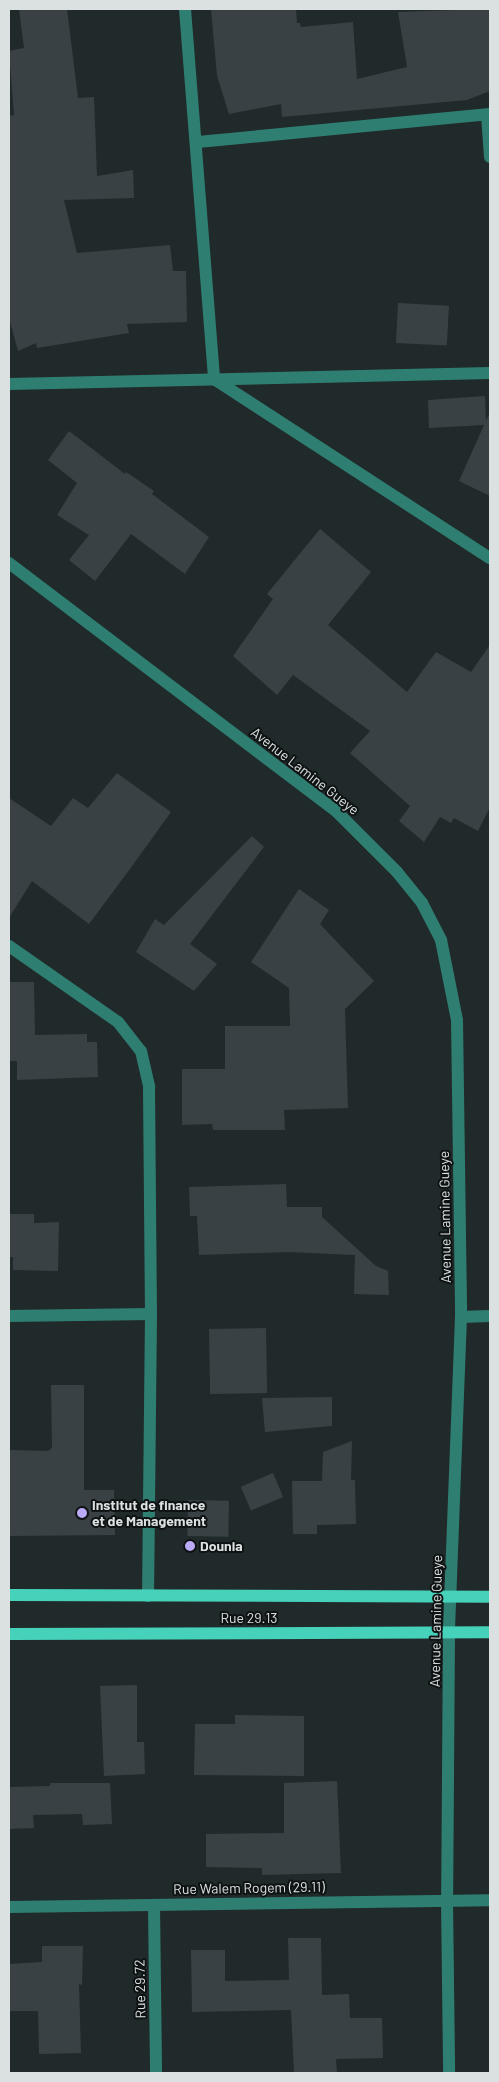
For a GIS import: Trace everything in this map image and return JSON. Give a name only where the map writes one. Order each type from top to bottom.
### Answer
[{"type":"main road","name":"Rue 29.13","points":[[9,1595],[490,1596]]},
{"type":"main road","name":"Rue 29.13","points":[[9,1634],[490,1632]]},
{"type":"street","points":[[184,9],[198,142],[214,380]]},
{"type":"street","points":[[198,142],[488,114],[490,157]]},
{"type":"street","points":[[9,384],[490,373]]},
{"type":"street","points":[[214,380],[490,558]]},
{"type":"street","name":"Avenue Lamine Gueye","points":[[9,562],[336,812],[397,872],[422,902],[441,940],[457,1020],[461,1317],[449,1632],[447,1899],[449,2073]]},
{"type":"street","points":[[9,946],[118,1022],[141,1052],[149,1087],[151,1314],[148,1596]]},
{"type":"street","points":[[9,1316],[151,1314]]},
{"type":"street","points":[[461,1317],[490,1316]]},
{"type":"street","name":"Rue Walem Rogem (29.11)","points":[[9,1908],[447,1899],[490,1900]]},
{"type":"street","name":"Rue 29.72","points":[[154,1905],[156,2073]]},
{"type":"building","points":[[19,9],[67,9],[78,98],[94,97],[97,176],[133,170],[134,198],[64,200],[77,253],[170,245],[173,271],[186,271],[187,322],[127,324],[129,333],[37,348],[36,343],[18,351],[9,318],[9,116],[14,115],[9,51],[24,48]]},
{"type":"building","points":[[211,9],[296,9],[297,23],[300,23],[301,27],[353,22],[357,79],[407,67],[398,12],[490,9],[490,91],[467,100],[282,117],[281,104],[229,114],[217,76]]},
{"type":"building","points":[[398,303],[449,306],[447,346],[396,343]]},
{"type":"building","points":[[485,396],[486,421],[490,412],[490,496],[459,481],[484,425],[429,428],[428,400]]},
{"type":"building","points":[[69,431],[125,474],[126,472],[154,491],[152,494],[209,537],[185,574],[131,534],[95,581],[69,560],[89,535],[57,515],[77,483],[48,460]]},
{"type":"building","points":[[320,529],[371,572],[328,625],[407,692],[436,652],[471,672],[490,645],[490,807],[478,831],[454,818],[451,823],[440,817],[424,842],[399,821],[410,806],[350,753],[370,731],[293,675],[277,695],[233,656],[273,599],[267,594]]},
{"type":"building","points":[[117,773],[171,812],[127,873],[89,924],[32,881],[9,918],[9,798],[51,826],[73,798],[88,808]]},
{"type":"building","points":[[252,836],[264,847],[190,944],[217,964],[194,991],[136,952],[155,919],[164,925]]},
{"type":"building","points":[[299,889],[329,910],[320,924],[374,981],[345,1009],[348,1108],[284,1110],[285,1130],[213,1130],[212,1124],[182,1125],[182,1069],[225,1069],[225,1026],[290,1026],[289,988],[251,962]]},
{"type":"building","points":[[9,982],[34,982],[35,1035],[87,1034],[87,1042],[97,1042],[98,1077],[17,1080],[17,1061],[9,1061]]},
{"type":"building","points":[[286,1184],[287,1207],[322,1207],[322,1217],[376,1266],[388,1271],[389,1295],[354,1294],[355,1255],[288,1252],[199,1255],[197,1216],[190,1216],[189,1187]]},
{"type":"building","points":[[9,1214],[34,1214],[34,1223],[59,1222],[58,1271],[13,1270],[13,1257],[9,1257]]},
{"type":"building","points":[[266,1328],[267,1393],[210,1394],[209,1329]]},
{"type":"building","points":[[51,1385],[84,1385],[84,1490],[114,1490],[115,1535],[9,1536],[9,1450],[48,1451],[52,1448]]},
{"type":"building","points":[[332,1397],[332,1426],[265,1432],[262,1398]]},
{"type":"building","points":[[352,1441],[351,1480],[355,1480],[356,1524],[317,1525],[317,1534],[293,1534],[292,1481],[322,1481],[323,1452]]},
{"type":"building","points":[[273,1473],[283,1497],[251,1511],[241,1487]]},
{"type":"building","points":[[188,1500],[229,1501],[228,1537],[187,1536]]},
{"type":"building","points":[[137,1685],[137,1742],[144,1742],[145,1774],[104,1776],[100,1686]]},
{"type":"building","points":[[235,1715],[304,1716],[304,1776],[194,1775],[195,1724],[235,1724]]},
{"type":"building","points":[[337,1781],[341,1873],[262,1875],[262,1868],[206,1867],[206,1834],[284,1833],[284,1783]]},
{"type":"building","points":[[50,1783],[110,1783],[112,1824],[83,1825],[82,1814],[33,1815],[34,1828],[9,1829],[9,1787],[50,1786]]},
{"type":"building","points":[[288,1938],[321,1938],[322,1995],[349,1994],[350,2018],[382,2018],[383,2058],[336,2059],[337,2073],[294,2073],[291,2010],[192,2012],[191,1950],[225,1950],[225,1981],[289,1980]]},
{"type":"building","points":[[42,1946],[83,1946],[82,1985],[79,1984],[81,2053],[39,2054],[38,2011],[9,2011],[9,1964],[42,1962]]},
{"type":"place","name":"Institut de finance et de Management","points":[[82,1513]]},
{"type":"place","name":"Dounia","points":[[190,1546]]}]
